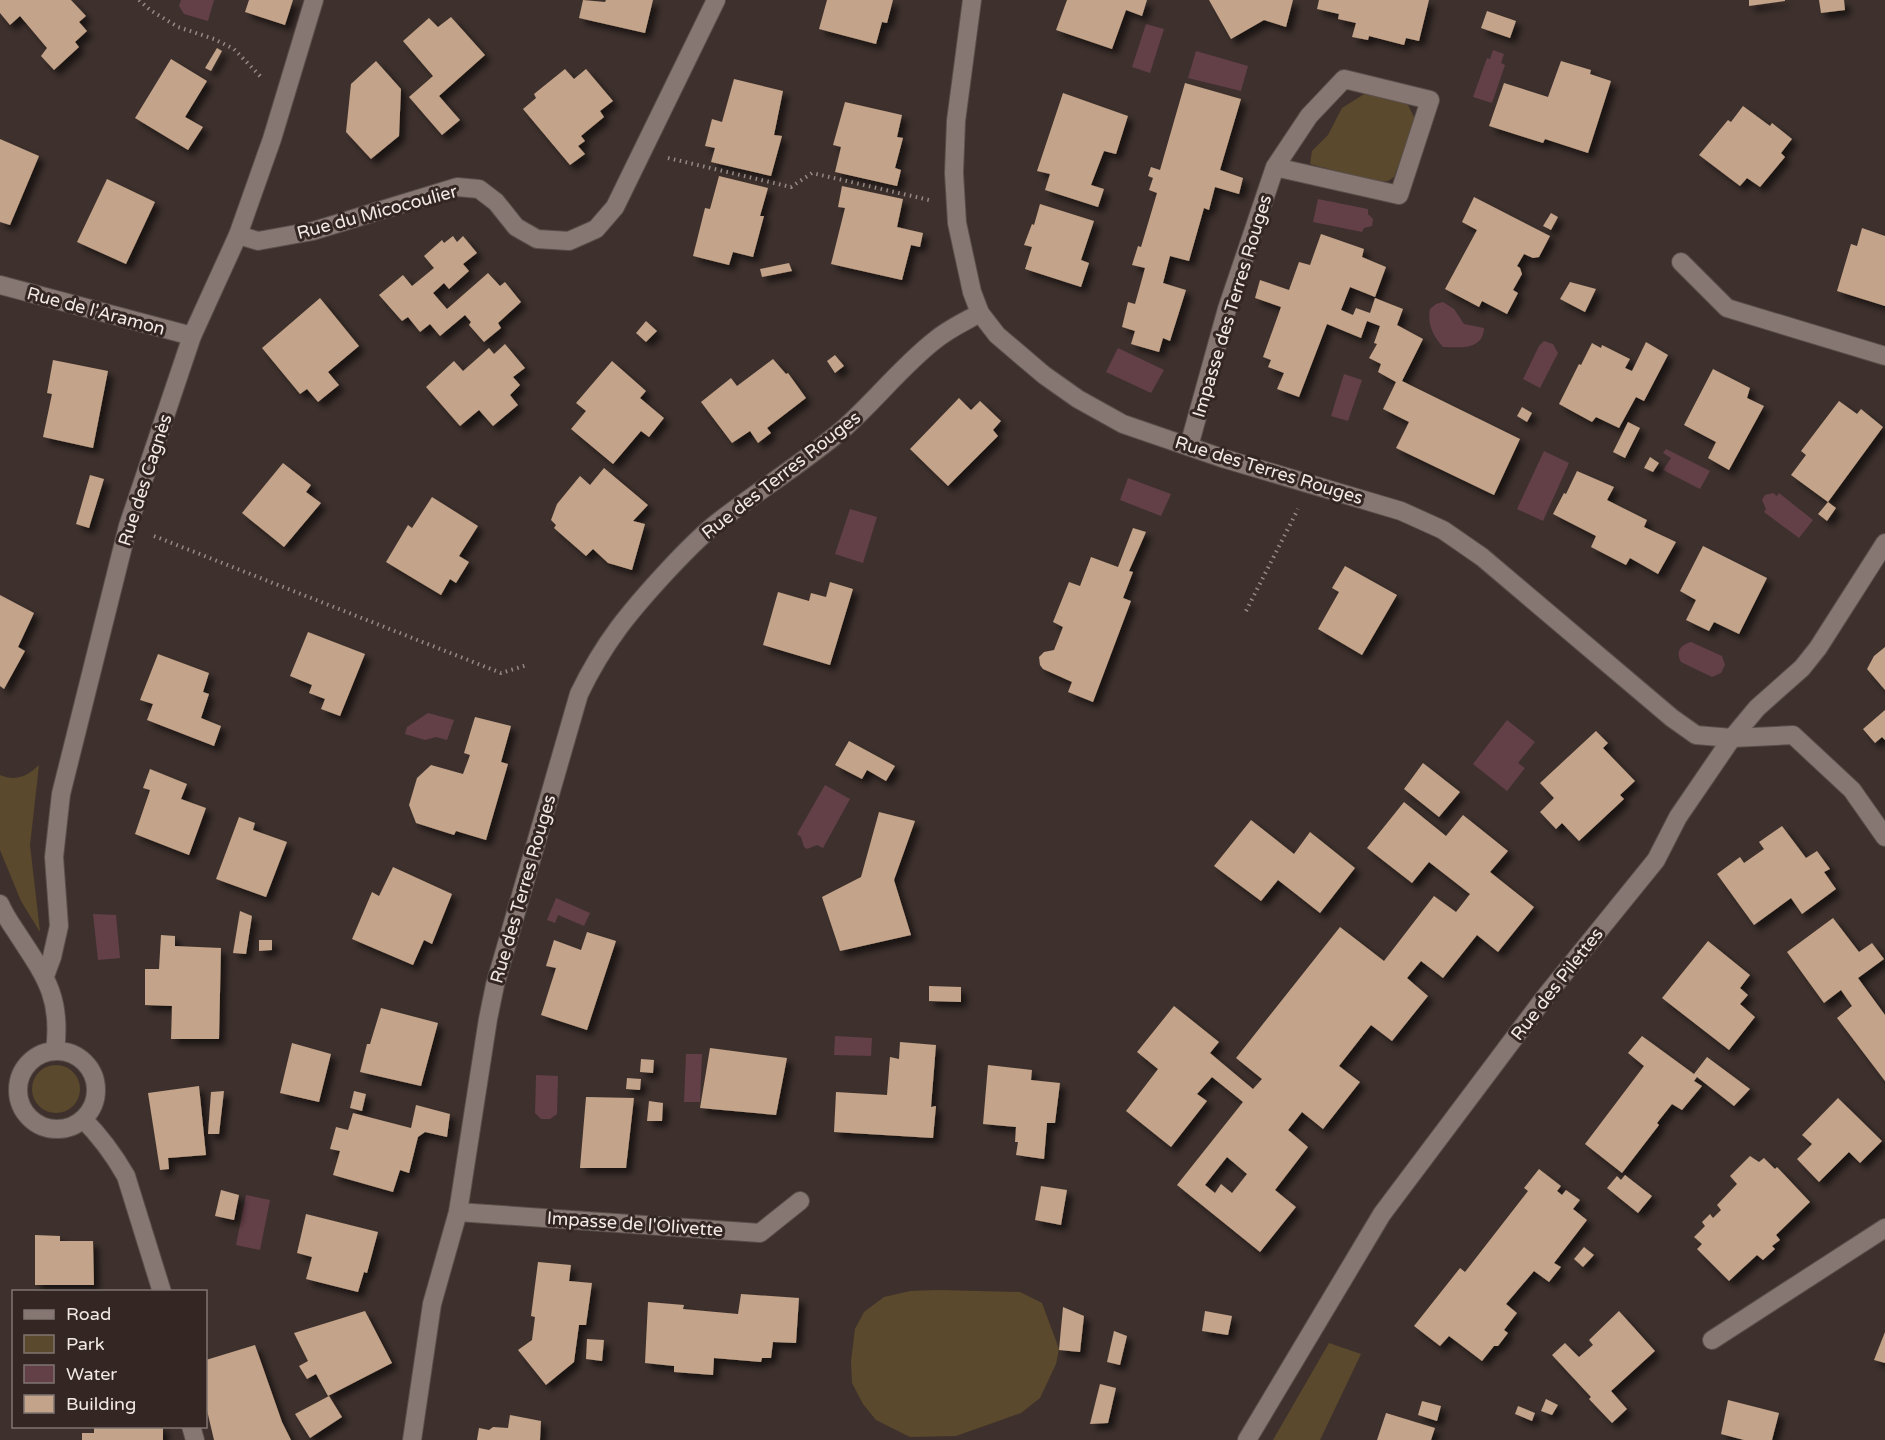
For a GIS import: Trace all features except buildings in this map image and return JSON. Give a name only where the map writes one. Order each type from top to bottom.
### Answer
[{"type":"street","name":"Rue des Cagnès","points":[[45,976],[59,926],[54,857],[61,794],[128,526],[192,336],[238,235],[272,139],[314,0]]},
{"type":"street","name":"Rue du Micocoulier","points":[[238,235],[258,241],[303,233],[457,187],[479,189],[496,202],[516,227],[537,239],[569,241],[596,229],[615,207],[716,0]]},
{"type":"street","points":[[972,0],[956,121],[954,173],[957,223],[972,292],[980,313]]},
{"type":"street","name":"Impasse des Terres Rouges","points":[[1189,446],[1227,309],[1275,167],[1309,117],[1344,79],[1430,100],[1399,195],[1275,167]]},
{"type":"street","points":[[1681,262],[1727,308],[1885,356]]},
{"type":"street","name":"Rue de l'Aramon","points":[[0,285],[192,336]]},
{"type":"street","name":"Rue des Terres Rouges","points":[[412,1440],[432,1304],[458,1212],[495,985],[579,694],[596,660],[642,598],[699,539],[849,424],[933,342],[952,328],[980,313],[997,335],[1044,375],[1078,399],[1123,424],[1401,511],[1443,530],[1482,557],[1672,718],[1696,735],[1732,738],[1793,735],[1852,790],[1885,837]]},
{"type":"street","name":"Rue des Pilettes","points":[[1247,1440],[1382,1214],[1545,997],[1656,860],[1678,817],[1732,738],[1757,708],[1802,668],[1818,648],[1885,543]]},
{"type":"street","points":[[0,904],[45,976],[54,998],[58,1029],[55,1051]]},
{"type":"street","points":[[55,1051],[67,1052],[78,1056],[87,1065],[96,1086],[95,1098],[83,1119],[66,1127],[47,1127],[26,1114],[20,1102],[18,1090],[20,1078],[25,1068],[38,1056],[55,1051]]},
{"type":"street","points":[[83,1119],[96,1131],[117,1159],[126,1176],[161,1290]]},
{"type":"street","name":"Impasse de l'Olivette","points":[[458,1212],[760,1233],[800,1201]]},
{"type":"street","points":[[1712,1340],[1885,1228]]},
{"type":"path","points":[[139,0],[150,10],[178,27],[214,39],[234,49],[266,82],[286,87]]},
{"type":"path","points":[[642,152],[791,187],[812,173],[956,206]]},
{"type":"path","points":[[1246,610],[1293,522],[1309,484]]},
{"type":"path","points":[[128,526],[501,672],[527,665]]},
{"type":"green space","points":[[1369,91],[1406,101],[1414,117],[1414,123],[1394,177],[1388,181],[1379,182],[1310,164],[1312,151],[1328,135],[1342,108]]},
{"type":"green space","points":[[39,765],[30,845],[40,932],[21,901],[0,850],[0,775],[11,778],[21,777]]},
{"type":"green space","points":[[56,1065],[73,1072],[80,1089],[73,1106],[56,1113],[39,1106],[32,1089],[39,1072]]},
{"type":"green space","points":[[910,1291],[1020,1292],[1042,1303],[1059,1349],[1056,1364],[1040,1398],[1021,1413],[956,1436],[910,1437],[876,1420],[863,1404],[852,1383],[851,1361],[855,1329],[864,1312],[884,1297]]},
{"type":"green space","points":[[1329,1343],[1361,1354],[1320,1440],[1273,1440]]},
{"type":"water","points":[[181,0],[214,0],[208,21],[184,14],[179,6]]},
{"type":"water","points":[[1146,24],[1164,29],[1150,73],[1132,67]]},
{"type":"water","points":[[1493,50],[1504,54],[1501,63],[1505,65],[1492,103],[1473,97],[1487,58],[1490,59]]},
{"type":"water","points":[[1196,51],[1248,66],[1241,91],[1188,78]]},
{"type":"water","points":[[1318,199],[1368,209],[1368,214],[1373,219],[1372,226],[1364,228],[1362,232],[1313,222]]},
{"type":"water","points":[[1443,302],[1454,309],[1464,324],[1484,328],[1479,341],[1463,347],[1443,347],[1432,330],[1429,314],[1430,309]]},
{"type":"water","points":[[1544,341],[1553,344],[1558,353],[1540,388],[1523,379],[1539,346]]},
{"type":"water","points":[[1118,348],[1164,370],[1151,393],[1106,372]]},
{"type":"water","points":[[1344,374],[1362,380],[1348,421],[1331,416]]},
{"type":"water","points":[[1666,449],[1710,471],[1700,489],[1663,470],[1671,458],[1663,453]]},
{"type":"water","points":[[1544,451],[1569,463],[1543,521],[1517,509]]},
{"type":"water","points":[[1128,478],[1171,494],[1161,516],[1120,500]]},
{"type":"water","points":[[1773,493],[1777,496],[1779,493],[1813,520],[1799,538],[1764,512],[1766,509],[1762,500],[1765,495]]},
{"type":"water","points":[[850,509],[877,517],[863,563],[835,554]]},
{"type":"water","points":[[1691,642],[1722,656],[1725,665],[1721,673],[1712,677],[1681,662],[1680,649]]},
{"type":"water","points":[[428,713],[454,720],[447,740],[436,737],[425,740],[405,734],[407,727]]},
{"type":"water","points":[[1507,720],[1535,742],[1518,763],[1525,768],[1507,791],[1473,764]]},
{"type":"water","points":[[825,785],[850,799],[823,848],[817,845],[807,849],[797,834]]},
{"type":"water","points":[[556,898],[590,913],[584,926],[558,915],[555,923],[547,920]]},
{"type":"water","points":[[93,914],[116,915],[120,958],[98,960]]},
{"type":"water","points":[[835,1036],[872,1038],[871,1056],[834,1055]]},
{"type":"water","points":[[686,1054],[702,1054],[700,1102],[684,1102]]},
{"type":"water","points":[[536,1075],[558,1076],[557,1114],[550,1119],[541,1119],[535,1113]]},
{"type":"water","points":[[246,1195],[270,1200],[260,1250],[236,1245]]}]
